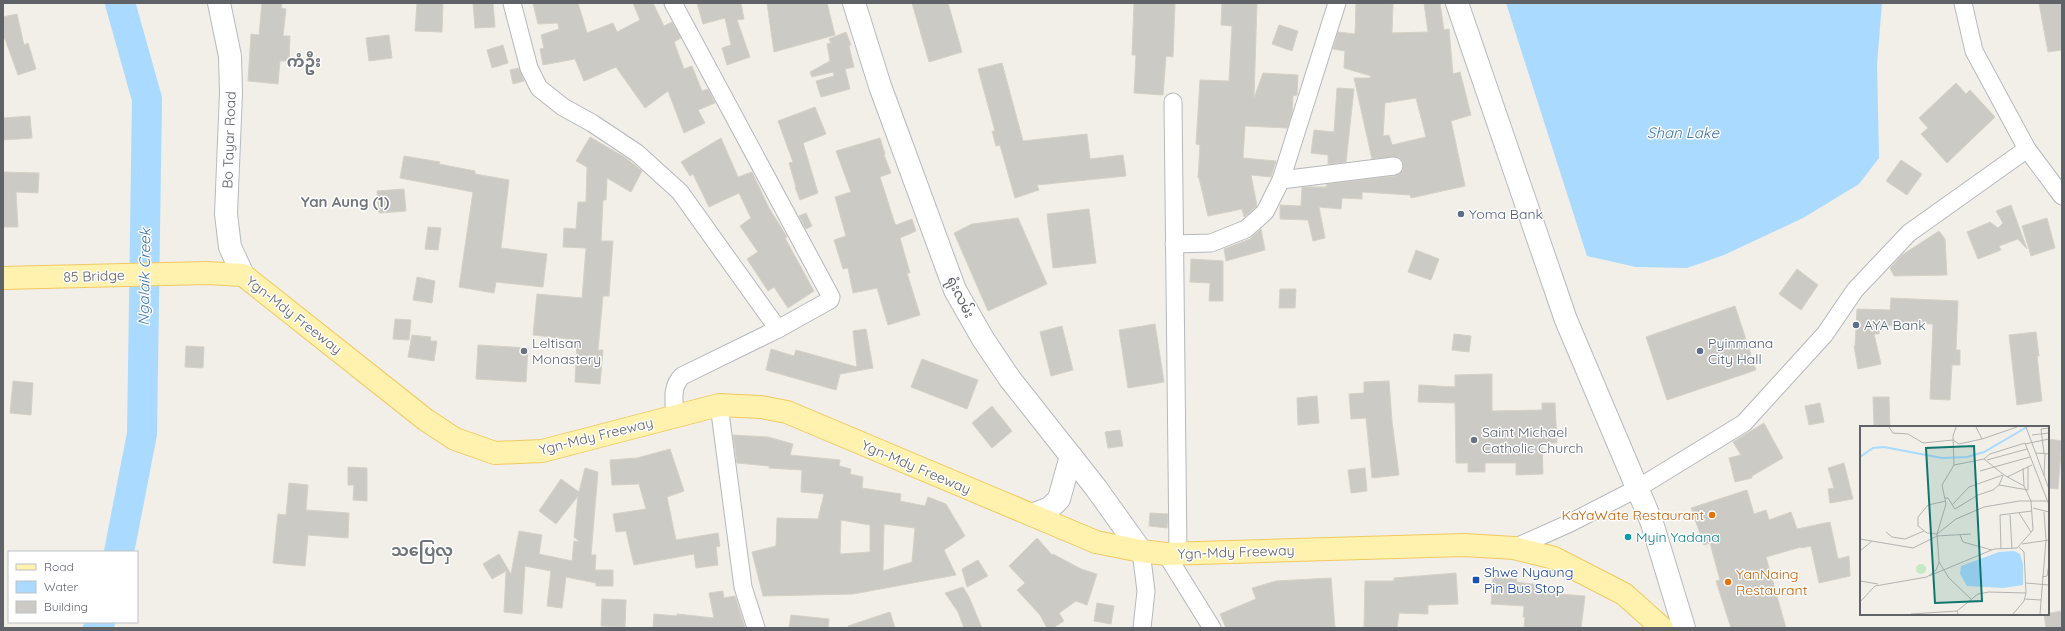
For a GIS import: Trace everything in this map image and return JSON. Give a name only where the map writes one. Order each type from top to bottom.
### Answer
[{"type":"main road","name":"Bo Tayar Road","points":[[219,3],[230,56],[231,86],[226,214],[230,247],[243,275]]},
{"type":"main road","name":"ရုံးလမ်း","points":[[854,3],[880,86],[955,290],[983,339],[1010,379],[1071,456],[1141,551]]},
{"type":"main road","points":[[1456,3],[1566,320],[1652,524],[1684,628]]},
{"type":"main road","name":"Ygn-Mdy Freeway","points":[[207,273],[243,275],[426,420],[455,439],[495,453],[542,451],[719,405],[762,407],[787,412],[1096,542],[1141,551],[1172,554],[1456,545],[1514,548],[1554,558],[1624,594],[1662,628]]},
{"type":"main road","name":"85 Bridge","points":[[3,278],[53,278],[207,273]]},
{"type":"main road","points":[[1032,516],[1050,508],[1059,499],[1071,456]]},
{"type":"street","points":[[512,3],[529,68],[539,88],[563,106],[637,153],[680,192],[778,329]]},
{"type":"street","points":[[673,3],[831,296],[830,300],[778,329],[682,376],[676,382],[674,390],[675,416]]},
{"type":"street","points":[[1174,244],[1211,243],[1246,230],[1265,212],[1281,180],[1337,3]]},
{"type":"street","points":[[1963,3],[1974,51],[2027,150],[2062,196]]},
{"type":"street","points":[[1173,102],[1174,244],[1172,554],[1212,628]]},
{"type":"street","points":[[1514,548],[1570,523],[1638,488],[1744,423],[1825,334],[1855,290],[1909,233],[2027,150]]},
{"type":"street","points":[[1281,180],[1394,166]]},
{"type":"street","points":[[719,405],[743,587],[756,628]]},
{"type":"street","points":[[1141,551],[1146,591],[1142,628]]},
{"type":"water","name":"Shan Lake","points":[[1506,3],[1882,3],[1877,64],[1879,158],[1859,184],[1803,218],[1724,255],[1687,268],[1636,267],[1587,256]]},
{"type":"building","points":[[262,3],[282,3],[281,8],[286,9],[283,36],[290,36],[289,61],[280,61],[278,84],[248,81],[251,34],[259,35]]},
{"type":"building","points":[[417,3],[443,3],[442,32],[415,31]]},
{"type":"building","points":[[473,3],[493,3],[495,27],[475,28]]},
{"type":"building","points":[[533,3],[578,3],[587,33],[613,23],[617,32],[640,20],[633,3],[653,3],[664,26],[672,22],[681,38],[674,42],[684,69],[692,66],[702,91],[708,89],[715,103],[698,110],[705,123],[684,133],[668,91],[645,108],[616,67],[584,81],[575,59],[543,65],[540,49],[544,48],[541,35],[559,29],[558,23],[538,24]]},
{"type":"building","points":[[697,3],[741,3],[744,19],[737,20],[750,57],[727,65],[722,48],[731,45],[725,18],[703,24]]},
{"type":"building","points":[[767,3],[827,3],[835,35],[774,52]]},
{"type":"building","points":[[912,3],[948,3],[962,52],[929,62]]},
{"type":"building","points":[[1134,3],[1175,3],[1173,57],[1166,56],[1163,95],[1134,93],[1136,55],[1132,55]]},
{"type":"building","points":[[1222,3],[1257,3],[1254,98],[1263,73],[1298,75],[1297,95],[1293,96],[1292,113],[1287,128],[1245,126],[1243,158],[1276,161],[1271,177],[1251,175],[1257,206],[1244,217],[1242,209],[1208,216],[1198,178],[1200,145],[1196,144],[1200,80],[1229,81],[1232,26],[1221,25]]},
{"type":"building","points":[[1356,3],[1393,4],[1392,33],[1428,32],[1424,3],[1440,3],[1444,30],[1449,29],[1453,74],[1460,72],[1471,115],[1451,121],[1465,186],[1411,198],[1410,195],[1362,192],[1362,199],[1342,198],[1341,209],[1319,207],[1325,238],[1313,241],[1308,220],[1280,219],[1280,205],[1301,206],[1302,187],[1326,187],[1327,184],[1395,176],[1403,170],[1402,160],[1398,157],[1372,159],[1354,78],[1370,78],[1371,76],[1344,68],[1345,51],[1333,49],[1338,32],[1355,34]],"holes":[[[1416,98],[1426,137],[1392,145],[1389,135],[1383,136],[1385,103]]]},
{"type":"building","points":[[2039,3],[2062,3],[2062,50],[2048,52]]},
{"type":"building","points":[[17,14],[24,45],[28,43],[36,69],[18,75],[5,39],[3,39],[3,17]]},
{"type":"building","points":[[1279,25],[1298,31],[1292,51],[1272,44]]},
{"type":"building","points":[[846,32],[851,45],[849,46],[854,67],[845,69],[850,89],[821,97],[816,81],[834,76],[833,72],[812,77],[810,72],[830,61],[827,44],[831,43],[829,39]]},
{"type":"building","points":[[389,35],[392,58],[369,61],[366,38]]},
{"type":"building","points":[[503,45],[508,63],[492,68],[487,50]]},
{"type":"building","points":[[1002,63],[1023,141],[1087,134],[1090,159],[1123,155],[1126,176],[1037,185],[1039,190],[1015,198],[1000,145],[996,146],[992,131],[995,131],[978,69]]},
{"type":"building","points":[[519,68],[524,81],[513,84],[510,70]]},
{"type":"building","points":[[1956,83],[1966,94],[1970,90],[1995,117],[1947,163],[1921,134],[1928,128],[1919,118]]},
{"type":"building","points":[[1337,88],[1354,89],[1346,162],[1328,164],[1328,155],[1311,153],[1314,130],[1334,132]]},
{"type":"building","points":[[815,107],[826,134],[803,143],[818,193],[800,200],[789,163],[793,162],[778,121]]},
{"type":"building","points":[[30,116],[32,138],[3,140],[3,118]]},
{"type":"building","points":[[590,137],[626,158],[642,171],[631,192],[607,178],[606,200],[603,200],[601,241],[613,241],[609,296],[603,296],[598,350],[603,350],[600,384],[575,382],[577,340],[533,335],[537,294],[582,298],[586,248],[563,247],[564,228],[576,229],[578,202],[586,202],[587,167],[576,161]]},
{"type":"building","points":[[721,138],[738,177],[752,172],[769,208],[787,237],[785,238],[814,291],[788,308],[774,287],[768,291],[747,259],[758,252],[740,226],[751,218],[739,193],[709,207],[693,174],[690,176],[681,162]]},
{"type":"building","points":[[880,138],[885,154],[884,155],[891,173],[880,177],[895,224],[896,225],[912,219],[916,231],[900,238],[910,273],[907,273],[920,315],[888,325],[877,288],[853,293],[848,268],[843,269],[834,240],[846,236],[835,197],[851,192],[836,151]]},
{"type":"building","points":[[404,156],[440,162],[439,164],[475,171],[475,174],[509,180],[501,248],[547,254],[543,287],[496,282],[494,293],[459,287],[473,192],[400,178]]},
{"type":"building","points":[[1901,160],[1922,174],[1907,195],[1886,181]]},
{"type":"building","points":[[3,172],[39,173],[38,193],[16,192],[18,227],[3,227]]},
{"type":"building","points":[[404,189],[406,211],[379,213],[377,191]]},
{"type":"building","points":[[2011,205],[2027,249],[2018,239],[1999,246],[2001,250],[1978,259],[1967,232],[1990,222],[1998,228],[2003,223],[1996,211]]},
{"type":"building","points":[[1089,209],[1096,263],[1053,268],[1047,214]]},
{"type":"building","points":[[806,213],[812,226],[806,229],[799,216]]},
{"type":"building","points":[[1018,218],[1047,284],[988,311],[954,233],[972,224]]},
{"type":"building","points":[[2047,218],[2055,248],[2031,256],[2022,226]]},
{"type":"building","points":[[428,227],[441,228],[438,250],[425,249]]},
{"type":"building","points":[[1261,229],[1265,250],[1226,261],[1224,249],[1250,239]]},
{"type":"building","points":[[1939,231],[1945,239],[1947,275],[1894,276],[1890,268],[1902,255]]},
{"type":"building","points":[[1416,250],[1439,259],[1431,280],[1408,272]]},
{"type":"building","points":[[1191,259],[1223,261],[1223,301],[1209,301],[1210,283],[1190,282]]},
{"type":"building","points":[[1797,269],[1818,285],[1801,310],[1779,294]]},
{"type":"building","points":[[417,277],[435,281],[432,303],[413,300]]},
{"type":"building","points":[[1280,289],[1296,289],[1295,308],[1279,308]]},
{"type":"building","points":[[1891,298],[1958,301],[1956,350],[1960,350],[1960,365],[1952,365],[1950,400],[1930,399],[1933,324],[1906,323],[1906,327],[1880,325],[1879,334],[1874,334],[1881,364],[1858,369],[1854,346],[1857,309],[1890,310]]},
{"type":"building","points":[[1735,306],[1756,370],[1667,400],[1646,337]]},
{"type":"building","points":[[395,319],[411,320],[409,340],[393,339]]},
{"type":"building","points":[[1155,324],[1164,382],[1128,388],[1119,330]]},
{"type":"building","points":[[1062,326],[1073,370],[1051,376],[1040,332]]},
{"type":"building","points":[[866,329],[873,368],[840,374],[836,390],[766,370],[771,349],[794,356],[796,350],[857,367],[853,331]]},
{"type":"building","points":[[2036,332],[2042,401],[2017,405],[2009,335]]},
{"type":"building","points":[[1454,334],[1471,336],[1469,352],[1452,350]]},
{"type":"building","points":[[412,335],[431,337],[430,341],[437,341],[434,361],[408,357]]},
{"type":"building","points":[[478,345],[528,348],[526,382],[476,379]]},
{"type":"building","points":[[186,346],[204,347],[203,368],[185,367]]},
{"type":"building","points":[[922,359],[978,380],[967,409],[911,387]]},
{"type":"building","points":[[1492,374],[1492,411],[1542,410],[1542,403],[1555,403],[1557,443],[1542,443],[1543,474],[1516,475],[1516,463],[1485,463],[1485,472],[1468,472],[1468,463],[1456,463],[1455,403],[1418,402],[1419,385],[1455,387],[1455,375]]},
{"type":"building","points":[[13,381],[33,383],[31,415],[10,413]]},
{"type":"building","points":[[1389,381],[1392,421],[1399,475],[1372,478],[1366,418],[1351,419],[1349,394],[1364,393],[1364,382]]},
{"type":"building","points":[[1317,396],[1319,423],[1298,425],[1297,398]]},
{"type":"building","points":[[1873,397],[1889,397],[1890,426],[1874,426]]},
{"type":"building","points":[[1820,403],[1824,422],[1809,425],[1805,406]]},
{"type":"building","points":[[992,406],[1012,431],[992,448],[972,423]]},
{"type":"building","points":[[1764,423],[1783,458],[1752,476],[1752,478],[1735,482],[1729,458],[1741,455],[1733,442]]},
{"type":"building","points":[[1120,430],[1123,446],[1108,448],[1105,432]]},
{"type":"building","points":[[733,435],[768,437],[793,444],[790,455],[840,460],[839,466],[851,469],[850,474],[863,477],[862,488],[901,494],[900,501],[925,506],[928,497],[946,504],[965,536],[944,550],[956,575],[853,594],[763,596],[752,552],[776,546],[777,518],[818,519],[824,494],[801,492],[802,470],[769,468],[769,466],[737,463]],"holes":[[[841,520],[870,525],[870,552],[840,554]],[[884,524],[915,528],[912,562],[883,571]]]},
{"type":"building","points":[[2049,439],[2062,441],[2058,489],[2049,488]]},
{"type":"building","points":[[670,449],[684,491],[667,497],[676,540],[718,533],[720,546],[716,547],[718,565],[696,568],[694,554],[634,565],[626,531],[616,532],[613,514],[646,509],[639,484],[612,485],[610,460],[637,458]]},
{"type":"building","points":[[1844,463],[1853,499],[1830,503],[1828,489],[1834,488],[1828,468]]},
{"type":"building","points":[[348,467],[367,468],[367,501],[353,500],[354,485],[348,485]]},
{"type":"building","points":[[585,468],[598,472],[591,555],[596,555],[595,570],[613,570],[613,586],[596,586],[596,583],[566,577],[562,608],[547,606],[551,571],[525,566],[522,614],[504,612],[506,571],[492,579],[483,564],[499,554],[511,574],[519,531],[542,535],[539,554],[572,561],[574,541],[580,542],[574,537],[578,496],[556,524],[539,511],[561,479],[579,492]]},
{"type":"building","points":[[1365,468],[1367,491],[1351,493],[1348,470]]},
{"type":"building","points":[[289,483],[308,485],[306,510],[349,513],[348,538],[308,535],[305,566],[273,563],[278,514],[286,515]]},
{"type":"building","points":[[1747,490],[1754,514],[1766,510],[1769,520],[1791,512],[1797,529],[1830,522],[1838,559],[1849,556],[1850,576],[1819,583],[1811,546],[1801,547],[1766,557],[1786,628],[1731,628],[1716,581],[1720,580],[1710,543],[1704,545],[1691,508]]},
{"type":"building","points":[[1150,513],[1168,514],[1167,528],[1149,526]]},
{"type":"building","points":[[1037,538],[1052,555],[1053,554],[1081,569],[1097,574],[1087,605],[1076,601],[1059,613],[1064,621],[1053,628],[1047,628],[1040,615],[1017,590],[1025,583],[1009,566]]},
{"type":"building","points":[[978,560],[988,576],[967,587],[962,569]]},
{"type":"building","points":[[1456,573],[1458,604],[1428,605],[1428,614],[1399,613],[1397,628],[1364,628],[1365,581],[1394,581],[1394,578]]},
{"type":"building","points":[[1493,577],[1517,579],[1516,582],[1549,586],[1548,593],[1585,596],[1581,628],[1524,628],[1524,606],[1491,604]]},
{"type":"building","points":[[1331,578],[1335,628],[1226,628],[1220,614],[1256,599],[1252,588],[1276,581]]},
{"type":"building","points":[[963,587],[969,597],[982,628],[964,628],[958,612],[945,593]]},
{"type":"building","points":[[723,591],[724,598],[735,596],[745,628],[653,628],[654,614],[677,616],[677,614],[714,618],[709,593]]},
{"type":"building","points":[[602,599],[626,600],[625,627],[601,626]]},
{"type":"building","points":[[1097,603],[1114,606],[1111,624],[1094,621]]},
{"type":"building","points":[[2062,611],[2062,628],[2046,628],[2044,615],[2049,615],[2049,613]]},
{"type":"building","points":[[890,612],[895,628],[849,628],[848,626]]},
{"type":"building","points":[[791,615],[829,619],[828,628],[789,628]]},
{"type":"waterway","name":"Ngalaik Creek","points":[[119,551],[142,434],[147,99],[120,3]]},
{"type":"waterway","name":"Ngalaik Creek","points":[[98,628],[100,623]]},
{"type":"place","name":"Yoma Bank","points":[[1461,214]]},
{"type":"place","name":"AYA Bank","points":[[1856,325]]},
{"type":"place","name":"Leltisan Monastery","points":[[524,351]]},
{"type":"place","name":"Pyinmana City Hall","points":[[1700,351]]},
{"type":"place","name":"Saint Michael Catholic Church","points":[[1474,440]]},
{"type":"place","name":"KaYaWate Restaurant","points":[[1712,515]]},
{"type":"place","name":"Myin Yadana","points":[[1628,537]]},
{"type":"place","name":"Shwe Nyaung Pin Bus Stop","points":[[1476,580]]},
{"type":"place","name":"YanNaing Restaurant","points":[[1728,582]]},
{"type":"district","name":"ကံဦး","points":[[304,61]]},
{"type":"district","name":"Yan Aung (1)","points":[[345,201]]},
{"type":"district","name":"သပြေလှ","points":[[422,550]]}]
